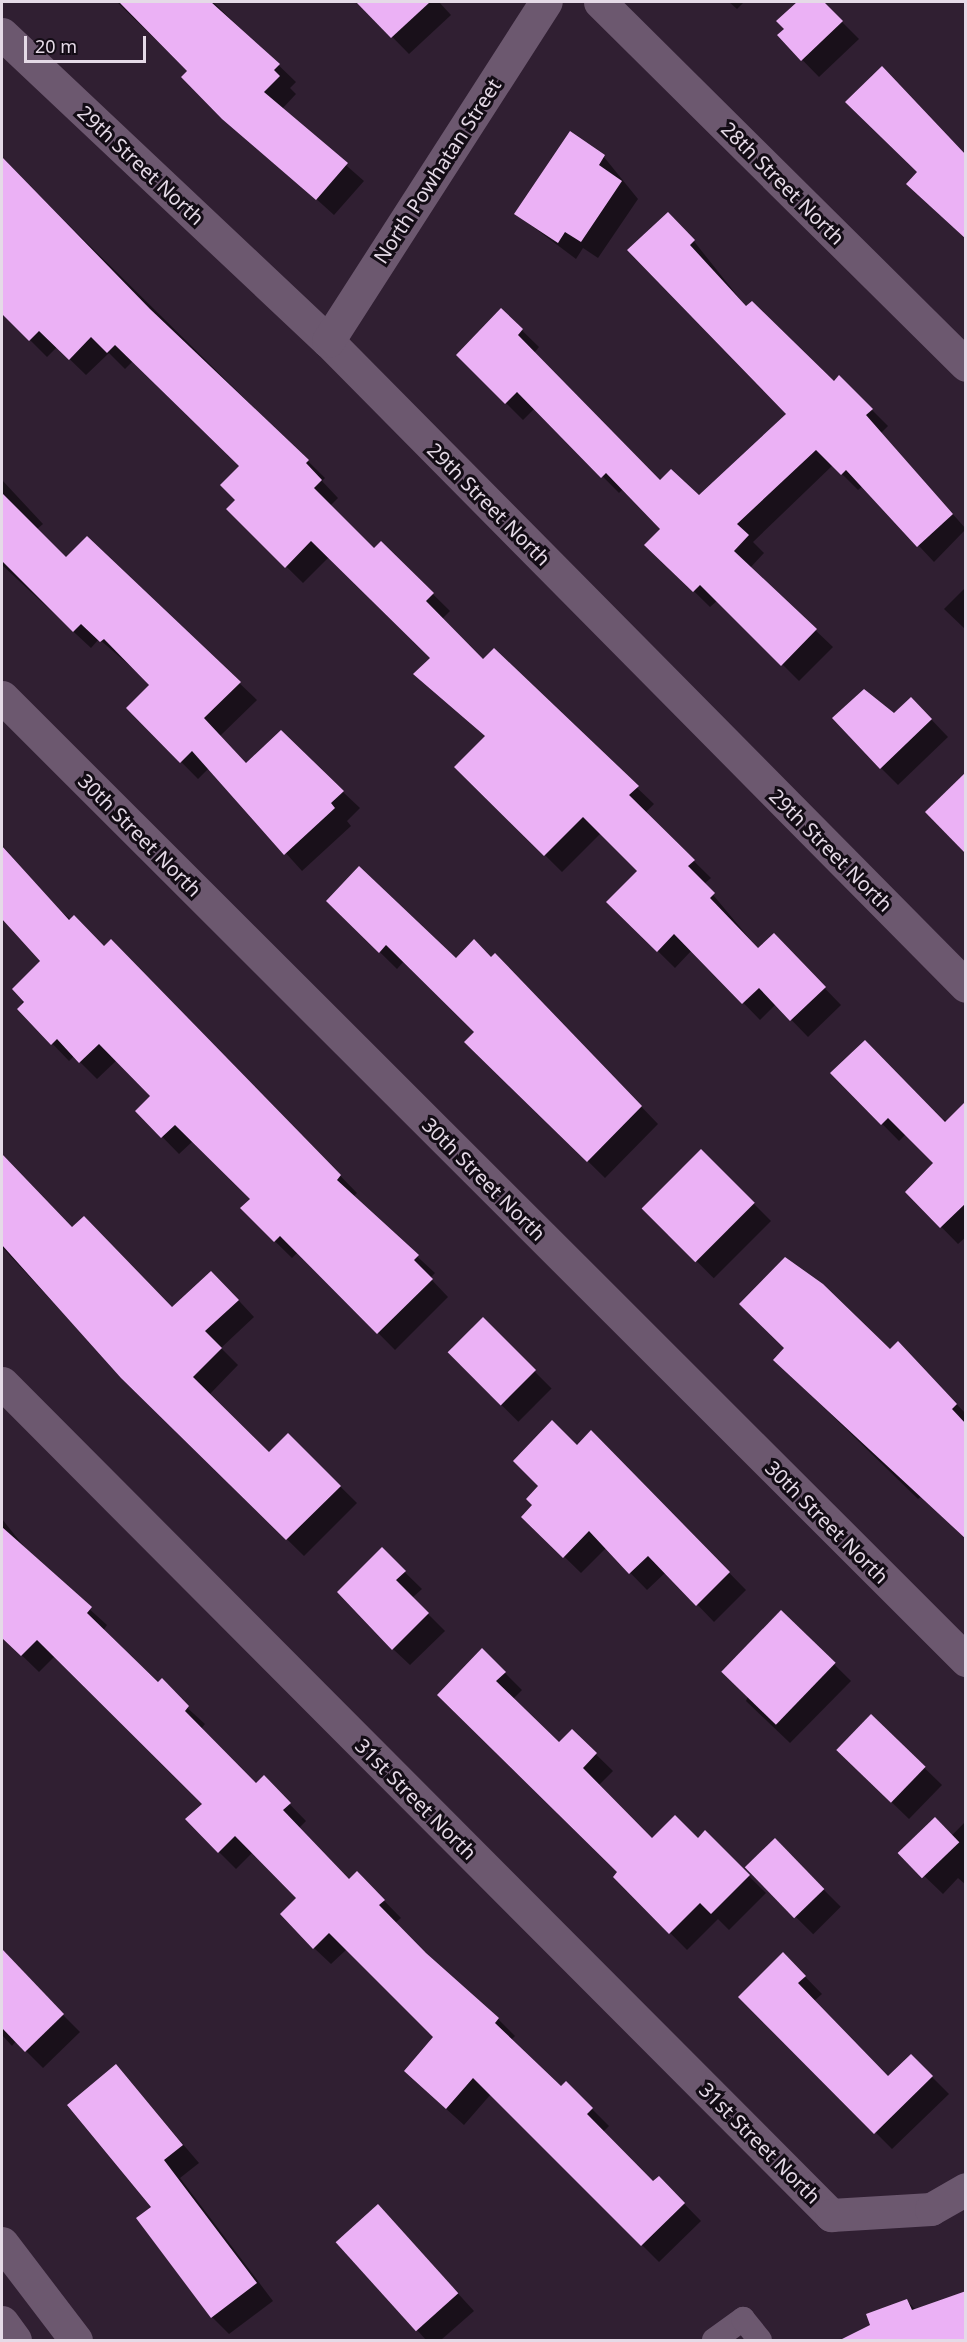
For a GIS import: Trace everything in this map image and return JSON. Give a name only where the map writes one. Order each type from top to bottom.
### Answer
[{"type":"street","name":"North Powhatan Street","points":[[328,341],[546,2]]},
{"type":"street","name":"28th Street North","points":[[600,2],[966,365]]},
{"type":"street","name":"29th Street North","points":[[2,34],[328,341],[966,986]]},
{"type":"street","name":"30th Street North","points":[[2,697],[966,1660]]},
{"type":"street","name":"31st Street North","points":[[2,1383],[831,2215],[931,2209],[966,2189]]},
{"type":"street","points":[[2,2243],[76,2340]]},
{"type":"street","points":[[2,2322],[15,2340]]},
{"type":"lane","points":[[714,2340],[743,2319],[760,2340]]},
{"type":"building","points":[[119,2],[211,2],[280,64],[274,70],[280,76],[264,92],[348,163],[316,200],[222,119],[181,77],[187,71]]},
{"type":"building","points":[[356,2],[430,2],[391,38]]},
{"type":"building","points":[[797,2],[824,2],[843,21],[801,61],[777,35],[784,29],[776,21]]},
{"type":"building","points":[[882,66],[966,155],[966,239],[906,184],[917,172],[845,102]]},
{"type":"building","points":[[570,131],[605,155],[599,165],[622,181],[581,242],[565,232],[558,243],[514,214]]},
{"type":"building","points":[[2,157],[150,309],[309,460],[306,463],[322,480],[314,488],[374,548],[381,541],[434,593],[426,601],[483,659],[494,648],[639,786],[629,795],[695,860],[688,866],[715,893],[710,898],[758,948],[774,933],[826,987],[790,1021],[759,988],[742,1004],[674,934],[657,952],[606,902],[637,871],[583,817],[544,856],[454,767],[485,736],[413,674],[430,658],[311,541],[285,568],[226,509],[235,500],[220,485],[239,466],[115,345],[107,353],[91,337],[69,360],[39,331],[29,341],[2,314]]},
{"type":"building","points":[[668,212],[695,240],[690,245],[746,306],[752,301],[834,381],[839,375],[873,409],[866,415],[953,514],[917,547],[846,470],[841,475],[816,450],[737,524],[749,535],[734,551],[817,629],[781,666],[700,585],[693,592],[644,545],[660,529],[606,473],[601,478],[517,392],[505,404],[456,355],[501,308],[523,329],[518,335],[660,480],[671,469],[699,495],[786,414],[627,250]]},
{"type":"building","points":[[2,493],[66,557],[87,536],[241,682],[204,718],[246,763],[281,730],[344,791],[331,803],[335,808],[284,855],[192,751],[180,763],[126,708],[149,685],[104,639],[100,642],[81,624],[73,632],[2,561]]},
{"type":"building","points":[[864,689],[894,713],[911,697],[932,719],[880,769],[832,718]]},
{"type":"building","points":[[966,772],[966,854],[925,812]]},
{"type":"building","points":[[2,846],[69,920],[74,915],[104,946],[111,939],[341,1175],[337,1180],[419,1255],[414,1260],[433,1279],[377,1334],[280,1236],[274,1242],[240,1208],[250,1199],[175,1125],[161,1138],[135,1111],[150,1096],[99,1044],[79,1063],[57,1039],[51,1045],[17,1009],[24,1002],[12,989],[40,961],[2,919]]},
{"type":"building","points":[[359,866],[456,958],[474,939],[491,957],[495,953],[642,1106],[587,1162],[464,1042],[474,1032],[386,945],[379,953],[326,901]]},
{"type":"building","points":[[865,1040],[945,1122],[966,1101],[966,1203],[940,1228],[905,1192],[933,1163],[888,1118],[881,1125],[830,1073]]},
{"type":"building","points":[[701,1149],[755,1203],[695,1262],[642,1208]]},
{"type":"building","points":[[2,1154],[72,1227],[84,1216],[172,1307],[211,1271],[239,1300],[205,1331],[222,1348],[193,1377],[269,1452],[288,1433],[341,1486],[286,1540],[121,1378],[2,1245]]},
{"type":"building","points":[[785,1257],[823,1284],[890,1349],[898,1341],[957,1404],[952,1409],[966,1424],[966,1539],[773,1360],[784,1348],[739,1304]]},
{"type":"building","points":[[483,1317],[536,1370],[501,1405],[448,1352]]},
{"type":"building","points":[[552,1420],[577,1445],[591,1430],[730,1572],[696,1606],[648,1556],[629,1574],[589,1531],[563,1558],[521,1517],[532,1505],[526,1499],[538,1486],[513,1461]]},
{"type":"building","points":[[2,1527],[92,1607],[87,1613],[158,1682],[162,1678],[189,1706],[185,1711],[256,1783],[264,1775],[291,1803],[283,1810],[349,1879],[357,1871],[385,1900],[379,1905],[426,1953],[499,2018],[495,2023],[561,2086],[566,2081],[593,2108],[587,2114],[653,2181],[659,2176],[685,2203],[641,2246],[473,2078],[446,2109],[404,2071],[433,2037],[329,1933],[313,1949],[280,1914],[296,1898],[235,1836],[218,1853],[185,1819],[202,1804],[37,1640],[21,1656],[2,1638]]},
{"type":"building","points":[[382,1547],[406,1571],[396,1580],[429,1613],[392,1650],[337,1592]]},
{"type":"building","points":[[781,1610],[836,1663],[776,1725],[721,1672]]},
{"type":"building","points":[[482,1648],[506,1672],[496,1681],[559,1742],[572,1729],[597,1753],[583,1768],[652,1838],[675,1815],[698,1838],[705,1830],[750,1875],[711,1914],[700,1903],[669,1934],[613,1877],[617,1872],[437,1695]]},
{"type":"building","points":[[871,1714],[926,1767],[891,1803],[836,1750]]},
{"type":"building","points":[[935,1817],[959,1842],[922,1878],[898,1853]]},
{"type":"building","points":[[775,1838],[824,1889],[794,1918],[745,1867]]},
{"type":"building","points":[[2,1949],[64,2014],[25,2052],[2,2028]]},
{"type":"building","points":[[783,1952],[806,1976],[798,1983],[888,2076],[911,2054],[933,2076],[874,2134],[738,1997]]},
{"type":"building","points":[[116,2064],[183,2145],[164,2160],[257,2283],[211,2318],[136,2218],[151,2207],[67,2105]]},
{"type":"building","points":[[378,2204],[458,2293],[416,2331],[336,2242]]},
{"type":"building","points":[[966,2291],[966,2340],[840,2340],[870,2325],[866,2314],[907,2299],[912,2310]]}]
